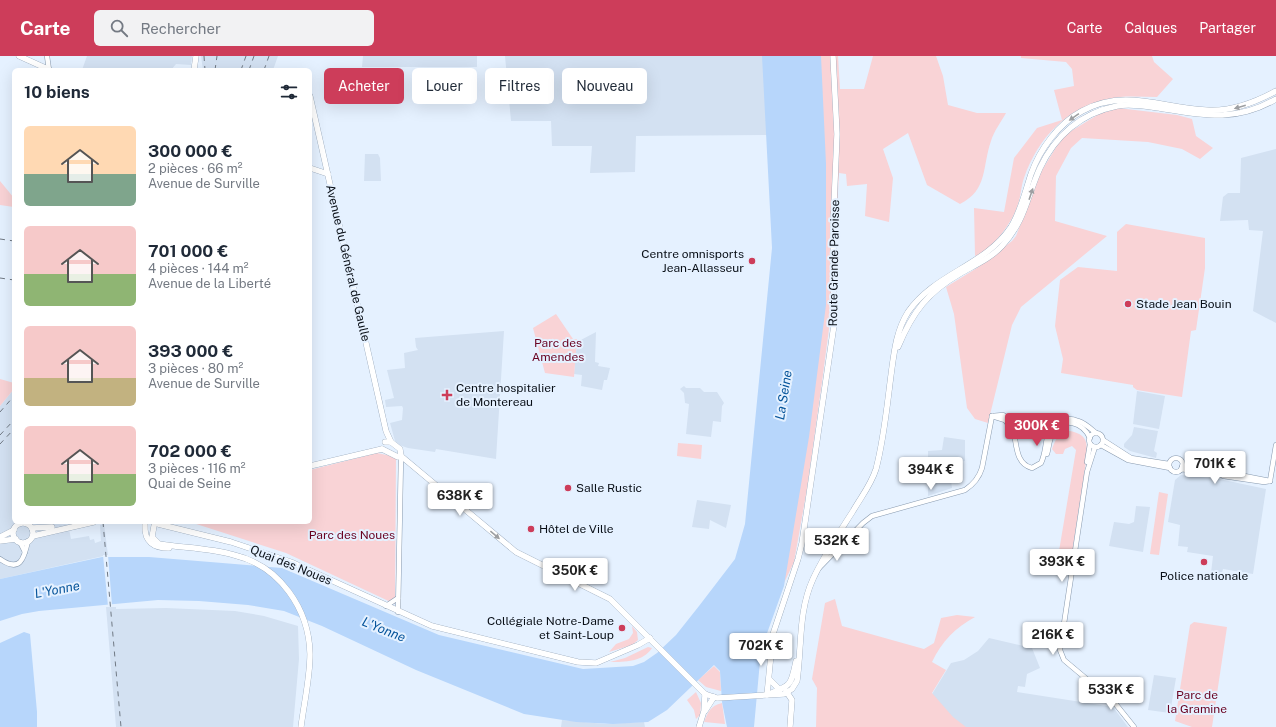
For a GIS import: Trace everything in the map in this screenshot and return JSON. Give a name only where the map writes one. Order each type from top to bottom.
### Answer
[{"type":"main road","points":[[19,56],[45,68]]},
{"type":"main road","points":[[194,68],[196,56]]},
{"type":"main road","name":"Route Grande Paroisse","points":[[771,694],[773,634],[798,559],[806,516],[834,325],[833,229],[837,134],[833,56]]},
{"type":"main road","points":[[312,466],[382,449],[385,452],[401,456],[516,552],[553,572],[604,595],[657,644],[705,694],[722,698],[771,694],[784,691],[797,681],[799,647],[807,594],[812,581],[833,543],[867,488],[875,470],[894,351],[900,328],[911,309],[938,281],[979,258],[997,244],[1018,215],[1032,172],[1044,147],[1054,133],[1066,122],[1082,111],[1116,100],[1133,99],[1191,109],[1225,110],[1254,102],[1276,91]]},
{"type":"main road","points":[[892,366],[905,330],[924,301],[937,288],[985,260],[1001,248],[1022,218],[1040,169],[1049,151],[1059,138],[1085,116],[1118,106],[1134,105],[1197,115],[1226,116],[1245,113],[1276,99]]},
{"type":"main road","name":"Avenue du Général de Gaulle","points":[[312,105],[386,430],[388,442],[382,449]]},
{"type":"main road","points":[[312,169],[328,174]]},
{"type":"main road","points":[[388,442],[400,449],[401,456]]},
{"type":"main road","points":[[0,537],[22,524],[27,524],[32,528],[70,524]]},
{"type":"main road","points":[[0,541],[28,542],[33,536],[85,524]]},
{"type":"main road","points":[[180,528],[157,524],[143,524],[148,540],[153,546],[159,548],[183,548]]},
{"type":"main road","points":[[157,524],[152,537],[159,544],[235,555],[258,565],[274,575],[285,586],[301,612],[307,630],[310,655],[301,727]]},
{"type":"main road","points":[[173,524],[180,528]]},
{"type":"main road","points":[[32,528],[33,536]]},
{"type":"main road","name":"Quai des Noues","points":[[180,528],[291,562],[398,612],[448,631],[578,662],[596,663],[636,646],[650,638]]},
{"type":"main road","points":[[14,530],[18,541]]},
{"type":"main road","points":[[636,646],[642,636],[640,629]]},
{"type":"main road","points":[[771,681],[784,691],[792,700],[790,727]]},
{"type":"main road","points":[[699,727],[704,711],[705,694]]},
{"type":"main road","points":[[704,711],[714,697]]},
{"type":"street","points":[[47,56],[49,68]]},
{"type":"street","points":[[992,416],[1003,415],[1010,420],[1021,460],[1026,466],[1032,468],[1038,466],[1043,459],[1049,434],[1057,423],[1072,419],[1083,423],[1096,434],[1101,435],[1103,440],[1131,458],[1169,466],[1174,472],[1182,467],[1218,473],[1221,470],[1223,474],[1270,481],[1276,445]]},
{"type":"street","points":[[992,416],[1007,422],[1018,462],[1028,470],[1035,470],[1043,465],[1052,435],[1062,424],[1078,424],[1084,429],[1095,447]]},
{"type":"street","points":[[818,569],[863,523],[872,516],[965,490],[971,486],[980,476],[992,416]]},
{"type":"street","points":[[1096,434],[1090,441],[1087,472],[1062,636],[1061,655],[1064,660],[1114,702],[1134,727]]},
{"type":"street","points":[[1101,446],[1103,440]]},
{"type":"street","points":[[1095,447],[1101,446],[1128,460],[1169,466]]},
{"type":"street","points":[[1087,472],[1095,447]]},
{"type":"street","points":[[398,612],[401,456]]},
{"type":"street","points":[[1169,466],[1172,460],[1176,458],[1181,462],[1182,467]]},
{"type":"street","points":[[18,541],[25,552]]},
{"type":"street","points":[[0,559],[7,564],[16,564],[23,560],[28,542]]},
{"type":"street","points":[[833,543],[844,542]]},
{"type":"street","points":[[833,543],[839,548]]},
{"type":"street","points":[[386,606],[398,598]]},
{"type":"shaded area","points":[[87,56],[192,56],[191,65],[176,64],[173,68],[83,68]]},
{"type":"shaded area","points":[[201,56],[278,56],[274,68],[203,68]]},
{"type":"shaded area","points":[[363,56],[477,56],[477,67],[362,67]]},
{"type":"shaded area","points":[[505,56],[769,56],[767,135],[636,136],[635,172],[590,173],[592,146],[552,146],[551,121],[511,121],[509,104],[554,104],[554,68],[506,68]]},
{"type":"shaded area","points":[[1276,149],[1276,323],[1253,311],[1263,231],[1249,230],[1248,220],[1220,221],[1223,197],[1228,193],[1240,193],[1241,158]]},
{"type":"shaded area","points":[[365,154],[378,154],[380,158],[381,181],[364,181]]},
{"type":"shaded area","name":"Centre hospitalier de Montereau","points":[[504,331],[496,459],[436,449],[435,452],[408,448],[399,445],[395,441],[390,423],[402,420],[403,408],[402,406],[386,407],[385,400],[394,398],[387,370],[405,368],[404,353],[418,350],[416,347],[415,338]]},
{"type":"shaded area","points":[[596,332],[595,362],[599,363],[598,366],[610,368],[607,380],[604,380],[602,390],[581,386],[582,375],[574,374],[577,342]]},
{"type":"shaded area","points":[[684,386],[686,388],[700,388],[704,392],[717,392],[724,403],[722,406],[721,422],[713,421],[711,437],[686,434],[689,404],[685,403],[684,393],[680,389]]},
{"type":"shaded area","points":[[12,391],[12,524],[75,524],[69,529],[71,539],[89,536],[90,540],[94,539],[95,543],[101,541],[100,525],[104,524],[108,555],[0,579],[0,406]]},
{"type":"shaded area","points":[[1137,391],[1165,396],[1159,429],[1133,424]]},
{"type":"shaded area","points":[[1134,427],[1158,431],[1154,451],[1157,453],[1156,458],[1130,451],[1124,447],[1124,444],[1132,435]]},
{"type":"shaded area","points":[[944,437],[965,440],[965,461],[949,464],[952,488],[928,496],[928,451],[942,450]]},
{"type":"shaded area","points":[[1181,475],[1219,479],[1266,489],[1253,574],[1223,569],[1221,576],[1211,573],[1213,556],[1187,552],[1188,547],[1178,546],[1180,525],[1168,522],[1175,480]]},
{"type":"shaded area","points":[[697,500],[731,505],[726,528],[710,520],[709,529],[692,527]]},
{"type":"shaded area","points":[[1136,506],[1150,507],[1143,552],[1109,546],[1114,522],[1129,524],[1134,522]]},
{"type":"shaded area","points":[[106,607],[116,607],[116,609],[166,608],[235,611],[264,616],[298,626],[299,659],[293,727],[116,727]]},
{"type":"shaded area","points":[[989,638],[1032,648],[1040,668],[1027,674],[1025,687],[1018,686],[1017,692],[1113,707],[1128,727],[912,727],[951,663],[964,660],[978,651]]},
{"type":"shaded area","points":[[1154,675],[1176,678],[1170,713],[1148,710]]},
{"type":"shaded area","points":[[562,720],[605,724],[644,722],[645,727],[561,727]]},
{"type":"green space","points":[[818,56],[838,56],[840,89],[864,89],[873,56],[936,56],[943,76],[948,105],[977,113],[1006,113],[992,137],[980,185],[969,198],[960,204],[927,185],[908,133],[883,149],[893,178],[889,222],[865,216],[867,184],[847,186],[846,174],[839,173],[832,306],[822,382],[807,489],[794,562],[783,585]]},
{"type":"green space","points":[[1021,56],[1152,56],[1154,62],[1173,79],[1157,97],[1132,96],[1108,99],[1093,103],[1067,117],[1046,138],[1037,150],[1030,163],[1023,181],[1019,201],[1007,227],[995,242],[982,253],[975,256],[974,208],[1004,212],[1014,158],[1037,128],[1062,120],[1054,90],[1074,86],[1072,69],[1066,62],[1021,58]]},
{"type":"green space","points":[[1118,108],[1177,115],[1192,119],[1196,136],[1213,148],[1200,159],[1182,149],[1148,142],[1082,138],[1071,148],[1056,176],[1055,221],[1107,236],[1021,307],[1012,325],[988,423],[975,419],[967,408],[954,314],[946,287],[977,268],[1012,241],[1016,236],[1041,172],[1063,136],[1099,114]]},
{"type":"green space","points":[[0,181],[12,196],[12,207],[0,205]]},
{"type":"green space","name":"Stade Jean Bouin","points":[[1126,224],[1205,238],[1205,268],[1196,330],[1191,331],[1182,397],[1137,390],[1133,387],[1133,385],[1061,373],[1063,359],[1055,326],[1060,280],[1078,267],[1117,271],[1117,232]]},
{"type":"green space","name":"Parc des Amendes","points":[[556,314],[573,339],[577,339],[574,377],[545,373],[533,328]]},
{"type":"green space","points":[[0,379],[12,382],[12,391],[0,406]]},
{"type":"green space","points":[[1070,431],[1081,435],[1084,438],[1087,451],[1069,573],[1047,570],[1042,564],[1049,559],[1058,563],[1063,563],[1063,560],[1058,557],[1076,450],[1072,446],[1065,449],[1063,454],[1056,454],[1052,449],[1058,436]]},
{"type":"green space","points":[[678,443],[702,445],[701,459],[677,456]]},
{"type":"green space","name":"Parc des Noues","points":[[377,453],[396,457],[395,604],[286,553],[196,524],[312,524],[312,469]]},
{"type":"green space","points":[[1159,492],[1168,494],[1159,555],[1150,554]]},
{"type":"green space","points":[[835,599],[842,626],[924,649],[934,643],[941,618],[957,615],[975,617],[961,626],[945,641],[932,662],[946,670],[932,693],[953,717],[966,727],[816,727],[817,688],[812,679],[825,603]]},
{"type":"green space","name":"Parc de la Gramine","points":[[1194,622],[1227,627],[1212,727],[1192,727],[1175,721],[1190,625]]},
{"type":"green space","points":[[632,626],[637,632],[638,640],[632,645],[609,652],[616,644],[629,639],[633,633]]},
{"type":"green space","points":[[648,647],[652,648],[648,653],[639,659],[610,662],[625,658]]},
{"type":"green space","points":[[714,666],[720,672],[721,691],[706,687],[698,680]]},
{"type":"green space","points":[[696,692],[701,703],[700,715],[696,719],[694,710],[687,700]]},
{"type":"green space","points":[[722,703],[725,724],[704,722],[710,710]]},
{"type":"water","points":[[762,56],[821,56],[826,164],[826,305],[809,437],[784,586],[761,650],[754,727],[727,727],[722,702],[720,671],[714,665],[667,710],[648,722],[613,724],[576,722],[524,714],[416,670],[322,626],[284,611],[248,605],[199,601],[158,600],[39,611],[22,614],[0,621],[0,579],[102,557],[149,557],[282,568],[439,635],[583,669],[633,666],[644,662],[657,653],[676,635],[735,559],[745,524],[772,248]]},
{"type":"water","points":[[24,632],[30,634],[37,727],[0,727],[0,643]]},
{"type":"pier","points":[[103,555],[108,555],[112,605],[108,606]]},
{"type":"railway","points":[[204,56],[205,68]]},
{"type":"railway","points":[[215,68],[217,56]]},
{"type":"railway","points":[[242,68],[246,56]]},
{"type":"railway","points":[[250,68],[254,56]]},
{"type":"railway","points":[[265,68],[269,56]]},
{"type":"railway","points":[[0,239],[12,241]]},
{"type":"railway","points":[[0,278],[12,280]]},
{"type":"railway","points":[[0,412],[12,398]]},
{"type":"railway","points":[[0,435],[12,422]]},
{"type":"railway","points":[[0,444],[12,431]]},
{"type":"railway","points":[[103,524],[121,727]]},
{"type":"place","name":"Centre omnisports Jean-Allasseur","points":[[752,261]]},
{"type":"place","name":"Stade Jean Bouin","points":[[1128,304]]},
{"type":"place","name":"Centre hospitalier de Montereau","points":[[447,395]]},
{"type":"place","name":"Salle Rustic","points":[[568,488]]},
{"type":"place","name":"Hôtel de Ville","points":[[531,529]]},
{"type":"place","name":"Police nationale","points":[[1204,562]]},
{"type":"place","name":"Collégiale Notre-Dame et Saint-Loup","points":[[622,628]]},
{"type":"water label","name":"La Seine","points":[[783,395]]},
{"type":"water label","name":"L'Yonne","points":[[57,589]]},
{"type":"water label","name":"L'Yonne","points":[[384,629]]}]
